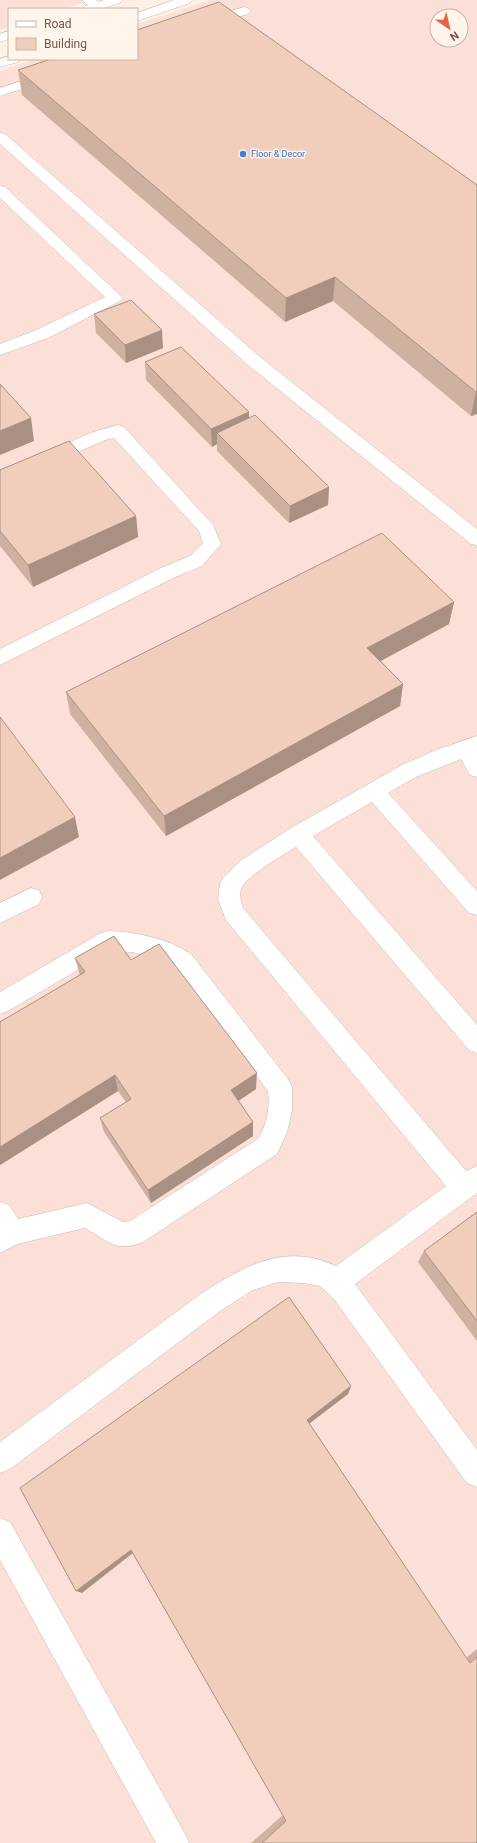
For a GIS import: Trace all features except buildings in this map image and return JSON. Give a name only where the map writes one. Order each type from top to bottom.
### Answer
[{"type":"street","points":[[138,17],[186,0]]},
{"type":"street","points":[[91,5],[120,5]]},
{"type":"street","points":[[194,28],[244,11]]},
{"type":"street","points":[[0,63],[10,60]]},
{"type":"street","points":[[0,92],[97,60]]},
{"type":"street","points":[[0,137],[254,361],[477,539]]},
{"type":"street","points":[[0,190],[115,298],[42,334],[0,350]]},
{"type":"street","points":[[0,480],[99,436],[118,431],[207,529],[212,544],[196,561],[167,573],[0,658]]},
{"type":"street","points":[[475,745],[470,754],[472,762],[477,769]]},
{"type":"street","points":[[335,1283],[470,1183],[234,912],[229,899],[231,884],[248,867],[298,834],[374,792],[409,770],[475,745]]},
{"type":"street","points":[[374,792],[477,906]]},
{"type":"street","points":[[298,834],[477,1042]]},
{"type":"street","points":[[0,914],[31,897]]},
{"type":"street","points":[[0,1004],[108,941],[132,942],[169,952],[183,961],[280,1087],[282,1102],[277,1131],[268,1146],[134,1233],[121,1234],[87,1215],[4,1229]]},
{"type":"street","points":[[0,1459],[211,1302],[246,1280],[278,1269],[303,1270],[327,1275],[343,1290],[477,1473]]},
{"type":"street","points":[[0,1532],[174,1843]]},
{"type":"shaded area","points":[[0,0],[92,0],[67,8],[8,8],[8,27],[0,30]]},
{"type":"shaded area","points":[[210,0],[477,0],[477,1843],[0,1843],[0,71],[32,60],[138,60],[138,24]]},
{"type":"place","name":"Floor & Decor","points":[[243,154]]}]
